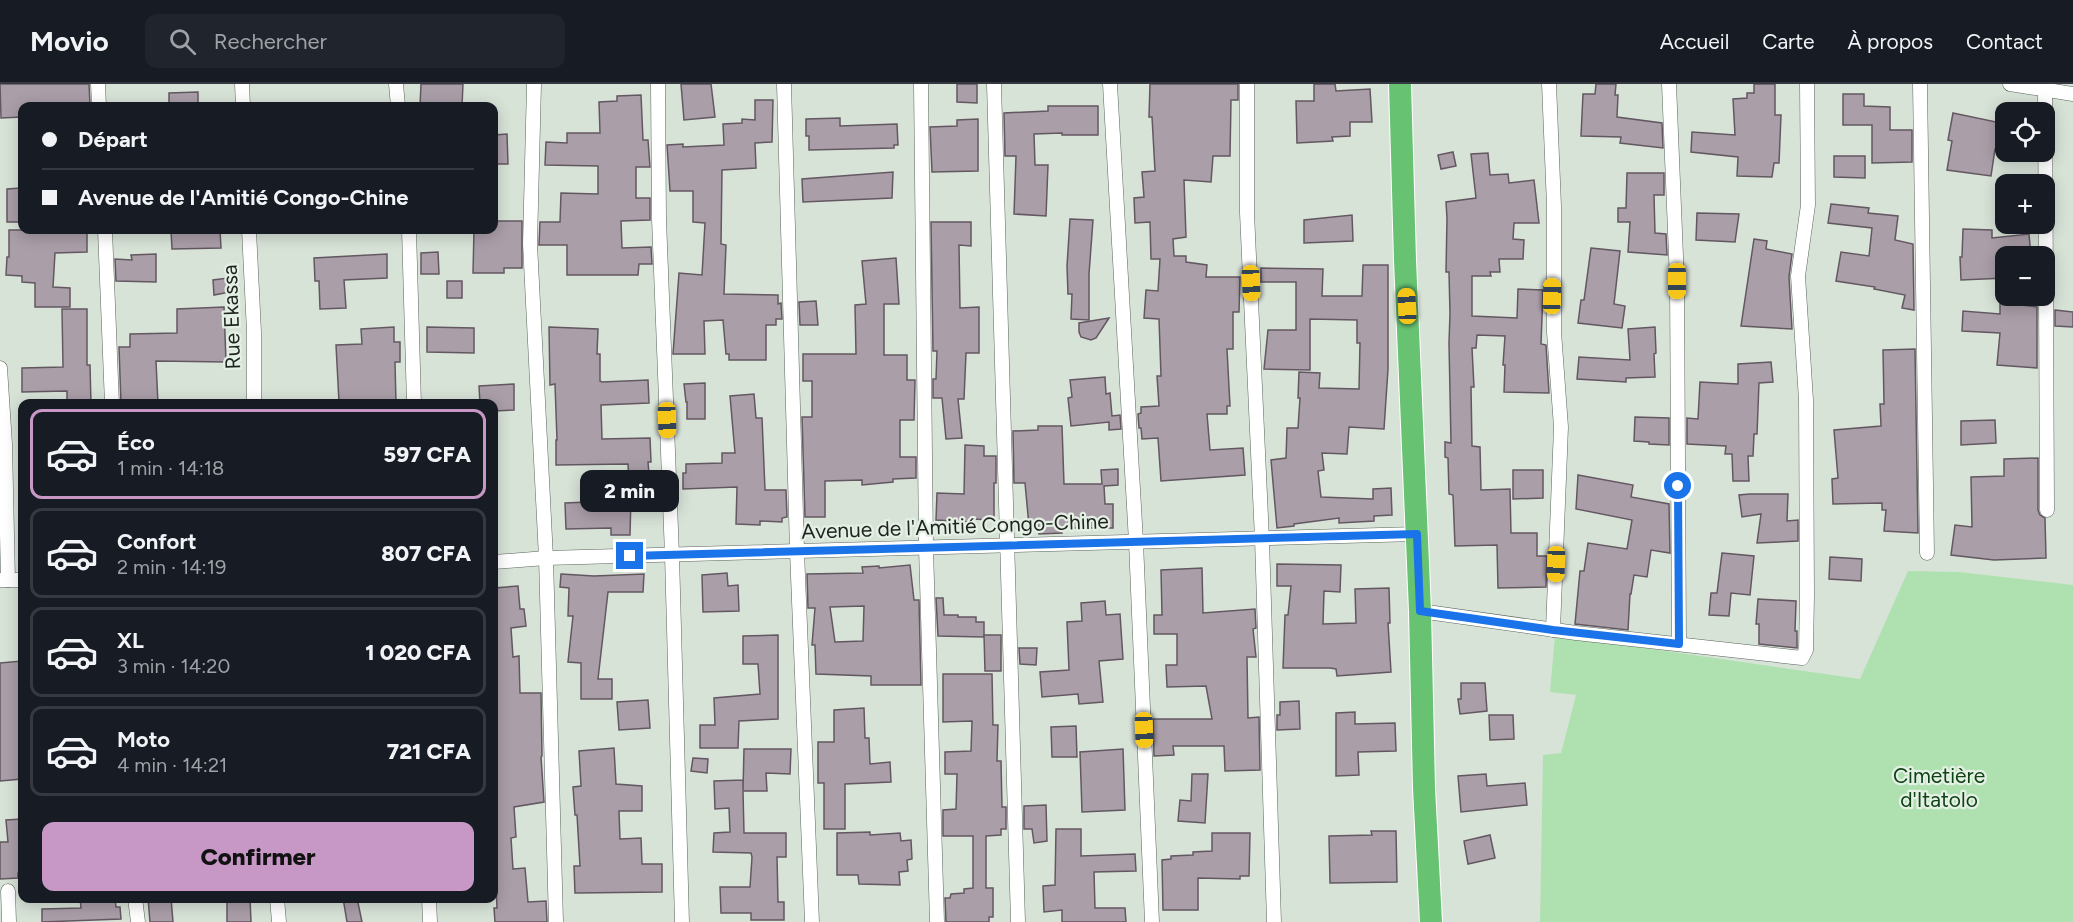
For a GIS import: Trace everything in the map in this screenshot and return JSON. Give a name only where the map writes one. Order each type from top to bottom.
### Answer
[{"type":"highway","points":[[1400,84],[1420,611],[1424,789],[1431,922]]},
{"type":"street","points":[[98,84],[99,102]]},
{"type":"street","points":[[242,84],[243,102]]},
{"type":"street","points":[[396,84],[398,102]]},
{"type":"street","points":[[534,84],[530,244],[546,558],[556,922]]},
{"type":"street","points":[[658,84],[659,219],[672,555],[682,922]]},
{"type":"street","points":[[784,84],[797,551],[812,922]]},
{"type":"street","points":[[921,84],[926,548],[937,922]]},
{"type":"street","points":[[994,84],[1018,922]]},
{"type":"street","points":[[1110,84],[1136,542],[1152,922]]},
{"type":"street","points":[[1247,84],[1247,213],[1262,539],[1274,922]]},
{"type":"street","points":[[1549,84],[1554,206],[1552,296],[1561,454],[1553,630]]},
{"type":"street","points":[[1669,84],[1677,272],[1679,644]]},
{"type":"street","points":[[1420,611],[1553,630],[1802,658],[1806,650],[1808,595],[1806,389],[1798,276],[1808,205],[1806,84]]},
{"type":"street","points":[[1920,84],[1927,553]]},
{"type":"street","points":[[2010,84],[2045,87],[2073,94]]},
{"type":"street","points":[[2045,87],[2048,510]]},
{"type":"street","points":[[105,234],[112,399]]},
{"type":"street","name":"Rue Ekassa","points":[[249,234],[254,332],[254,399]]},
{"type":"street","points":[[409,234],[414,399]]},
{"type":"street","points":[[0,368],[4,444],[4,580]]},
{"type":"street","name":"Avenue de l'Amitié Congo-Chine","points":[[498,562],[546,558],[1417,534]]},
{"type":"street","points":[[4,891],[9,922]]},
{"type":"street","points":[[136,903],[138,922]]},
{"type":"street","points":[[277,903],[279,922]]},
{"type":"street","points":[[429,903],[430,922]]},
{"type":"green space","name":"Cimetière d'Itatolo","points":[[1908,571],[1959,572],[2073,585],[2073,922],[1540,922],[1543,755],[1561,753],[1576,695],[1550,692],[1555,635],[1860,679]]},
{"type":"building","points":[[0,84],[89,84],[90,102],[18,102],[18,117],[1,118]]},
{"type":"building","points":[[421,84],[463,84],[462,102],[420,102]]},
{"type":"building","points":[[681,84],[711,84],[715,117],[684,120]]},
{"type":"building","points":[[957,84],[977,84],[977,103],[957,102]]},
{"type":"building","points":[[1150,84],[1238,84],[1238,100],[1231,100],[1230,156],[1213,156],[1211,182],[1184,180],[1186,237],[1173,239],[1174,256],[1186,256],[1186,262],[1207,265],[1206,277],[1240,277],[1239,312],[1233,312],[1233,349],[1227,349],[1230,406],[1227,406],[1227,414],[1207,414],[1210,450],[1243,448],[1245,475],[1161,481],[1158,438],[1142,439],[1141,428],[1139,428],[1138,414],[1141,413],[1141,407],[1159,406],[1157,376],[1161,376],[1159,319],[1144,318],[1146,290],[1158,291],[1160,259],[1151,259],[1150,222],[1135,223],[1134,198],[1144,197],[1142,172],[1155,171],[1152,117],[1149,117]]},
{"type":"building","points":[[1314,84],[1335,84],[1336,91],[1370,89],[1372,122],[1350,122],[1350,136],[1332,137],[1333,141],[1297,143],[1296,101],[1314,101]]},
{"type":"building","points":[[1596,84],[1616,84],[1617,117],[1662,123],[1663,148],[1620,143],[1621,137],[1581,136],[1583,94],[1595,94]]},
{"type":"building","points":[[1754,84],[1775,84],[1775,115],[1781,115],[1779,163],[1774,163],[1772,177],[1737,176],[1738,157],[1691,152],[1692,132],[1735,135],[1733,99],[1747,98],[1747,93],[1754,93]]},
{"type":"building","points":[[198,92],[198,102],[169,102],[169,93]]},
{"type":"building","points":[[1843,94],[1864,94],[1864,106],[1890,107],[1890,130],[1912,130],[1912,162],[1872,163],[1872,125],[1843,125]]},
{"type":"building","points":[[641,95],[643,140],[648,140],[650,167],[636,167],[636,198],[650,198],[650,220],[621,221],[622,248],[651,247],[652,264],[639,264],[638,275],[567,275],[567,245],[539,245],[540,222],[560,222],[561,193],[598,194],[598,166],[545,165],[546,142],[567,143],[567,133],[600,133],[599,102],[617,101],[617,96]]},
{"type":"building","points":[[755,100],[773,100],[772,142],[755,143],[756,168],[722,170],[721,244],[726,245],[724,294],[778,295],[782,319],[776,319],[776,325],[766,325],[766,360],[729,360],[729,354],[726,354],[723,320],[704,321],[705,354],[673,354],[679,273],[702,275],[705,223],[693,222],[693,191],[670,191],[667,145],[683,144],[683,147],[724,145],[723,124],[742,123],[742,119],[755,120]]},
{"type":"building","points":[[1048,106],[1098,106],[1098,135],[1034,134],[1035,165],[1048,165],[1046,216],[1014,214],[1016,156],[1005,156],[1004,113],[1048,111]]},
{"type":"building","points":[[1953,113],[1995,122],[1995,149],[1991,176],[1947,170],[1952,141],[1948,140]]},
{"type":"building","points":[[840,118],[840,126],[897,124],[898,145],[894,145],[894,148],[809,150],[806,119]]},
{"type":"building","points":[[978,119],[978,171],[932,172],[930,127],[957,126],[957,120]]},
{"type":"building","points":[[507,134],[508,164],[498,164],[498,135]]},
{"type":"building","points":[[1453,152],[1456,166],[1441,169],[1438,155]]},
{"type":"building","points":[[1488,153],[1490,175],[1508,174],[1509,183],[1534,180],[1539,223],[1514,223],[1513,239],[1524,240],[1523,259],[1499,259],[1500,272],[1490,272],[1491,276],[1472,276],[1472,316],[1517,318],[1518,289],[1543,290],[1541,344],[1546,345],[1549,393],[1504,392],[1505,336],[1477,335],[1476,348],[1472,348],[1474,387],[1471,387],[1472,446],[1480,447],[1481,490],[1510,489],[1511,533],[1537,533],[1537,556],[1547,556],[1546,587],[1498,588],[1497,545],[1455,546],[1453,495],[1449,494],[1448,458],[1445,457],[1445,442],[1451,443],[1446,202],[1476,198],[1471,154]]},
{"type":"building","points":[[1834,156],[1865,156],[1865,178],[1834,177]]},
{"type":"building","points":[[893,172],[892,198],[803,202],[802,179]]},
{"type":"building","points":[[1627,173],[1664,173],[1664,195],[1654,195],[1655,233],[1666,234],[1667,255],[1628,252],[1630,222],[1618,222],[1618,208],[1626,208]]},
{"type":"building","points":[[18,188],[18,222],[7,222],[7,189]]},
{"type":"building","points":[[1831,204],[1869,208],[1868,213],[1898,216],[1895,240],[1913,244],[1914,310],[1902,308],[1905,295],[1874,289],[1875,287],[1836,281],[1841,252],[1869,256],[1872,228],[1828,223]]},
{"type":"building","points":[[1697,213],[1739,214],[1735,242],[1696,240]]},
{"type":"building","points":[[1352,215],[1353,241],[1304,243],[1304,220]]},
{"type":"building","points":[[1070,219],[1093,220],[1089,274],[1089,320],[1071,319],[1072,294],[1068,294],[1067,266]]},
{"type":"building","points":[[498,221],[522,221],[522,268],[504,268],[504,273],[473,273],[474,234],[498,234]]},
{"type":"building","points":[[931,222],[971,222],[971,246],[959,245],[960,308],[979,307],[979,353],[966,353],[964,399],[958,399],[962,438],[946,439],[942,398],[933,398],[937,351],[933,351]]},
{"type":"building","points":[[1963,229],[1992,230],[1992,238],[2029,234],[2030,246],[1995,246],[1995,278],[1961,280],[1960,257],[1962,257]]},
{"type":"building","points":[[9,230],[18,230],[18,234],[87,234],[87,252],[55,253],[53,287],[70,288],[70,307],[35,307],[35,283],[22,282],[22,276],[6,275],[7,257],[9,257]]},
{"type":"building","points":[[171,234],[220,234],[221,248],[172,249]]},
{"type":"building","points":[[1754,239],[1767,241],[1766,249],[1792,254],[1789,277],[1792,329],[1741,326]]},
{"type":"building","points":[[1591,248],[1620,251],[1614,304],[1625,306],[1622,328],[1578,323],[1581,300],[1584,300]]},
{"type":"building","points":[[438,252],[439,274],[421,274],[421,253]]},
{"type":"building","points":[[156,254],[156,282],[116,281],[115,259],[132,260],[131,255]]},
{"type":"building","points":[[387,254],[387,278],[344,280],[346,308],[320,309],[319,281],[315,281],[314,258]]},
{"type":"building","points":[[896,258],[899,304],[884,304],[884,355],[907,355],[907,380],[915,380],[914,420],[900,420],[900,457],[916,457],[916,478],[893,479],[893,482],[862,485],[862,480],[825,481],[825,517],[805,517],[802,417],[812,417],[812,381],[803,381],[803,354],[856,354],[855,305],[866,304],[862,261]]},
{"type":"building","points":[[1363,265],[1388,265],[1388,369],[1384,429],[1349,427],[1347,454],[1322,453],[1324,470],[1318,471],[1321,497],[1373,499],[1373,489],[1391,488],[1392,515],[1374,516],[1374,521],[1339,523],[1339,518],[1277,528],[1271,460],[1286,458],[1287,428],[1298,428],[1299,372],[1320,373],[1319,388],[1359,389],[1360,343],[1357,343],[1357,320],[1310,319],[1310,370],[1264,369],[1268,330],[1296,330],[1296,282],[1261,282],[1261,268],[1323,269],[1322,296],[1362,296]]},
{"type":"building","points":[[228,278],[230,292],[214,295],[213,280]]},
{"type":"building","points":[[447,281],[462,281],[462,298],[447,298]]},
{"type":"building","points":[[816,301],[818,325],[800,325],[799,302]]},
{"type":"building","points":[[2000,306],[2037,307],[2037,368],[1997,365],[2000,333],[1962,331],[1963,311],[2000,314]]},
{"type":"building","points":[[224,307],[226,362],[156,361],[158,399],[121,399],[119,347],[130,347],[130,334],[177,333],[177,309]]},
{"type":"building","points":[[62,309],[87,309],[87,365],[90,365],[91,399],[67,399],[67,391],[22,392],[22,368],[63,367]]},
{"type":"building","points":[[2055,310],[2073,312],[2073,327],[2055,326]]},
{"type":"building","points":[[1109,318],[1096,338],[1091,340],[1081,337],[1079,323]]},
{"type":"building","points":[[394,327],[394,342],[400,342],[400,362],[395,362],[396,399],[339,399],[336,345],[362,344],[361,329]]},
{"type":"building","points":[[427,327],[474,328],[474,353],[427,352]]},
{"type":"building","points":[[549,327],[598,329],[597,354],[600,354],[600,381],[648,380],[649,403],[601,405],[602,439],[650,438],[651,462],[648,462],[650,485],[629,487],[628,464],[556,465],[555,384],[550,385]]},
{"type":"building","points":[[1655,327],[1655,377],[1626,378],[1626,382],[1577,379],[1579,357],[1630,360],[1628,329]]},
{"type":"building","points":[[1915,349],[1918,533],[1884,531],[1886,510],[1882,510],[1882,503],[1833,504],[1832,479],[1838,478],[1834,430],[1881,426],[1880,404],[1884,404],[1883,350]]},
{"type":"building","points":[[1771,362],[1773,382],[1759,383],[1757,434],[1754,434],[1753,456],[1748,456],[1749,481],[1733,481],[1732,454],[1725,454],[1726,446],[1687,444],[1687,418],[1698,419],[1700,382],[1738,384],[1738,364]]},
{"type":"building","points":[[1105,377],[1106,394],[1110,393],[1112,416],[1120,415],[1121,429],[1109,430],[1109,422],[1071,426],[1068,398],[1072,397],[1070,380]]},
{"type":"building","points":[[705,383],[705,419],[687,419],[684,384]]},
{"type":"building","points":[[514,384],[514,410],[498,411],[498,399],[480,399],[479,386]]},
{"type":"building","points":[[754,394],[756,418],[762,418],[765,490],[786,490],[787,517],[782,518],[782,522],[760,521],[760,525],[736,524],[737,487],[683,489],[683,473],[686,473],[686,464],[722,463],[722,453],[735,453],[730,396]]},
{"type":"building","points":[[1635,417],[1669,418],[1669,445],[1634,441]]},
{"type":"building","points":[[1995,420],[1996,443],[1961,445],[1961,421]]},
{"type":"building","points":[[1038,426],[1062,426],[1064,484],[1102,484],[1101,470],[1118,469],[1118,485],[1104,486],[1105,504],[1113,504],[1113,528],[1061,528],[1062,533],[1039,534],[1038,526],[1029,526],[1025,483],[1014,483],[1013,431],[1038,430]]},
{"type":"building","points":[[965,445],[984,446],[984,456],[996,456],[994,520],[971,519],[971,522],[936,520],[937,493],[964,494]]},
{"type":"building","points":[[2038,458],[2038,510],[2045,518],[2046,558],[1994,560],[1951,555],[1955,525],[1972,527],[1971,477],[2004,476],[2004,459]]},
{"type":"building","points":[[1513,470],[1543,470],[1543,498],[1513,499]]},
{"type":"building","points":[[1578,475],[1633,485],[1631,497],[1669,504],[1670,553],[1651,550],[1647,577],[1634,575],[1630,594],[1628,630],[1575,624],[1580,571],[1584,571],[1588,543],[1627,549],[1632,520],[1576,509]]},
{"type":"building","points":[[1788,494],[1787,521],[1798,520],[1798,541],[1757,543],[1761,514],[1742,517],[1739,495]]},
{"type":"building","points":[[611,496],[631,496],[630,535],[611,535],[611,528],[566,529],[565,503],[611,501]]},
{"type":"building","points":[[1722,553],[1754,556],[1750,595],[1731,593],[1729,616],[1709,615],[1711,593],[1717,593]]},
{"type":"building","points":[[1830,557],[1862,559],[1861,581],[1829,579]]},
{"type":"building","points":[[1277,564],[1341,565],[1340,592],[1324,591],[1323,624],[1356,623],[1355,589],[1389,588],[1390,623],[1388,623],[1391,672],[1337,676],[1336,669],[1330,668],[1283,668],[1285,615],[1288,615],[1291,586],[1277,586]]},
{"type":"building","points":[[910,565],[914,600],[919,600],[921,685],[871,685],[871,676],[816,674],[815,645],[812,645],[815,608],[808,608],[807,574],[863,573],[862,567],[879,566],[879,568]],"holes":[[[864,606],[863,641],[835,642],[830,607]]]},
{"type":"building","points":[[1202,568],[1203,613],[1255,609],[1256,628],[1253,629],[1256,657],[1247,657],[1248,718],[1259,717],[1260,770],[1225,771],[1224,746],[1173,746],[1174,755],[1154,756],[1153,719],[1212,719],[1206,686],[1167,687],[1166,665],[1177,665],[1177,634],[1154,634],[1154,615],[1162,615],[1161,570]]},
{"type":"building","points":[[727,573],[728,586],[738,585],[739,611],[703,612],[702,575]]},
{"type":"building","points":[[561,574],[594,576],[644,574],[643,592],[608,592],[598,679],[612,679],[612,699],[581,699],[581,663],[568,662],[573,616],[568,616],[569,588],[560,587]]},
{"type":"building","points":[[518,586],[520,609],[524,609],[526,626],[511,628],[513,657],[519,656],[520,693],[541,693],[544,802],[514,807],[516,837],[511,838],[513,869],[525,868],[528,902],[546,901],[547,922],[495,922],[494,908],[497,908],[498,903],[498,588]]},
{"type":"building","points":[[936,598],[943,598],[944,615],[976,617],[976,622],[984,622],[984,637],[938,636]]},
{"type":"building","points":[[1758,599],[1796,601],[1797,648],[1759,644],[1759,624],[1756,624]]},
{"type":"building","points":[[1105,601],[1106,615],[1120,614],[1123,659],[1099,661],[1103,702],[1079,704],[1078,694],[1042,697],[1040,672],[1069,670],[1067,622],[1082,621],[1081,603]]},
{"type":"building","points":[[778,635],[778,719],[739,721],[738,748],[700,748],[700,725],[715,725],[714,698],[760,694],[758,664],[743,664],[743,636]]},
{"type":"building","points":[[984,635],[1001,635],[1001,671],[985,671]]},
{"type":"building","points":[[1019,648],[1037,648],[1036,665],[1020,664]]},
{"type":"building","points":[[18,661],[18,779],[0,781],[0,663]]},
{"type":"building","points":[[943,674],[992,674],[993,725],[998,725],[997,761],[1001,761],[1002,807],[1006,807],[1006,829],[1001,829],[1001,835],[986,836],[986,888],[993,888],[993,917],[989,917],[989,922],[946,922],[945,898],[950,898],[951,894],[964,893],[964,889],[973,888],[973,836],[943,836],[943,810],[956,809],[957,774],[945,774],[945,752],[971,751],[972,721],[943,722]]},
{"type":"building","points":[[1461,683],[1485,683],[1487,711],[1460,714],[1458,699],[1461,699]]},
{"type":"building","points":[[648,700],[650,728],[619,730],[617,702]]},
{"type":"building","points":[[1299,701],[1300,729],[1277,730],[1280,702]]},
{"type":"building","points":[[864,708],[865,738],[869,738],[870,764],[890,762],[891,782],[845,784],[845,829],[824,829],[824,783],[818,783],[818,742],[834,742],[834,710]]},
{"type":"building","points":[[1355,712],[1355,724],[1395,723],[1396,751],[1358,752],[1359,775],[1336,776],[1336,713]]},
{"type":"building","points":[[1489,715],[1513,715],[1514,739],[1490,740]]},
{"type":"building","points":[[1076,726],[1077,757],[1052,757],[1051,727]]},
{"type":"building","points":[[614,748],[616,784],[642,786],[642,811],[619,811],[620,839],[641,838],[642,864],[662,864],[662,892],[575,893],[574,866],[580,866],[573,787],[581,786],[579,751]]},
{"type":"building","points":[[744,749],[791,749],[790,774],[766,773],[767,791],[743,791],[744,833],[786,833],[786,857],[777,857],[778,902],[784,902],[784,920],[751,920],[751,913],[721,913],[720,887],[750,887],[752,857],[751,853],[713,852],[714,833],[730,832],[729,808],[715,809],[714,781],[743,780],[743,790]]},
{"type":"building","points":[[1123,749],[1125,810],[1082,812],[1080,752]]},
{"type":"building","points":[[693,758],[708,759],[707,773],[691,771]]},
{"type":"building","points":[[1192,774],[1208,774],[1205,823],[1178,821],[1180,800],[1191,801]]},
{"type":"building","points":[[1486,774],[1487,786],[1525,783],[1527,805],[1461,812],[1458,776]]},
{"type":"building","points":[[1046,805],[1047,841],[1034,843],[1032,829],[1024,829],[1024,806]]},
{"type":"building","points":[[18,819],[18,878],[0,879],[0,842],[8,842],[6,820]]},
{"type":"building","points":[[1056,829],[1081,829],[1081,856],[1135,854],[1136,871],[1094,872],[1095,908],[1125,908],[1126,922],[1062,922],[1062,910],[1044,912],[1043,886],[1055,885]]},
{"type":"building","points":[[1371,831],[1396,831],[1397,882],[1330,883],[1329,836],[1372,835]]},
{"type":"building","points":[[870,832],[870,835],[900,833],[901,841],[911,840],[912,859],[907,860],[908,871],[899,872],[900,885],[859,884],[858,875],[837,875],[837,833]]},
{"type":"building","points":[[1212,833],[1250,833],[1249,876],[1240,876],[1240,879],[1198,878],[1198,910],[1163,910],[1162,860],[1171,859],[1171,856],[1193,855],[1193,852],[1212,851]]},
{"type":"building","points":[[1490,835],[1495,858],[1468,864],[1464,841]]},
{"type":"building","points":[[80,903],[116,903],[116,907],[120,907],[121,919],[42,922],[42,909],[81,908]]},
{"type":"building","points":[[148,903],[171,903],[173,922],[150,922]]},
{"type":"building","points":[[227,903],[250,903],[251,922],[227,922]]},
{"type":"building","points":[[344,903],[358,903],[362,922],[347,922]]},
{"type":"route","points":[[630,556],[1417,534],[1420,611],[1553,630],[1679,644],[1678,486]]}]
